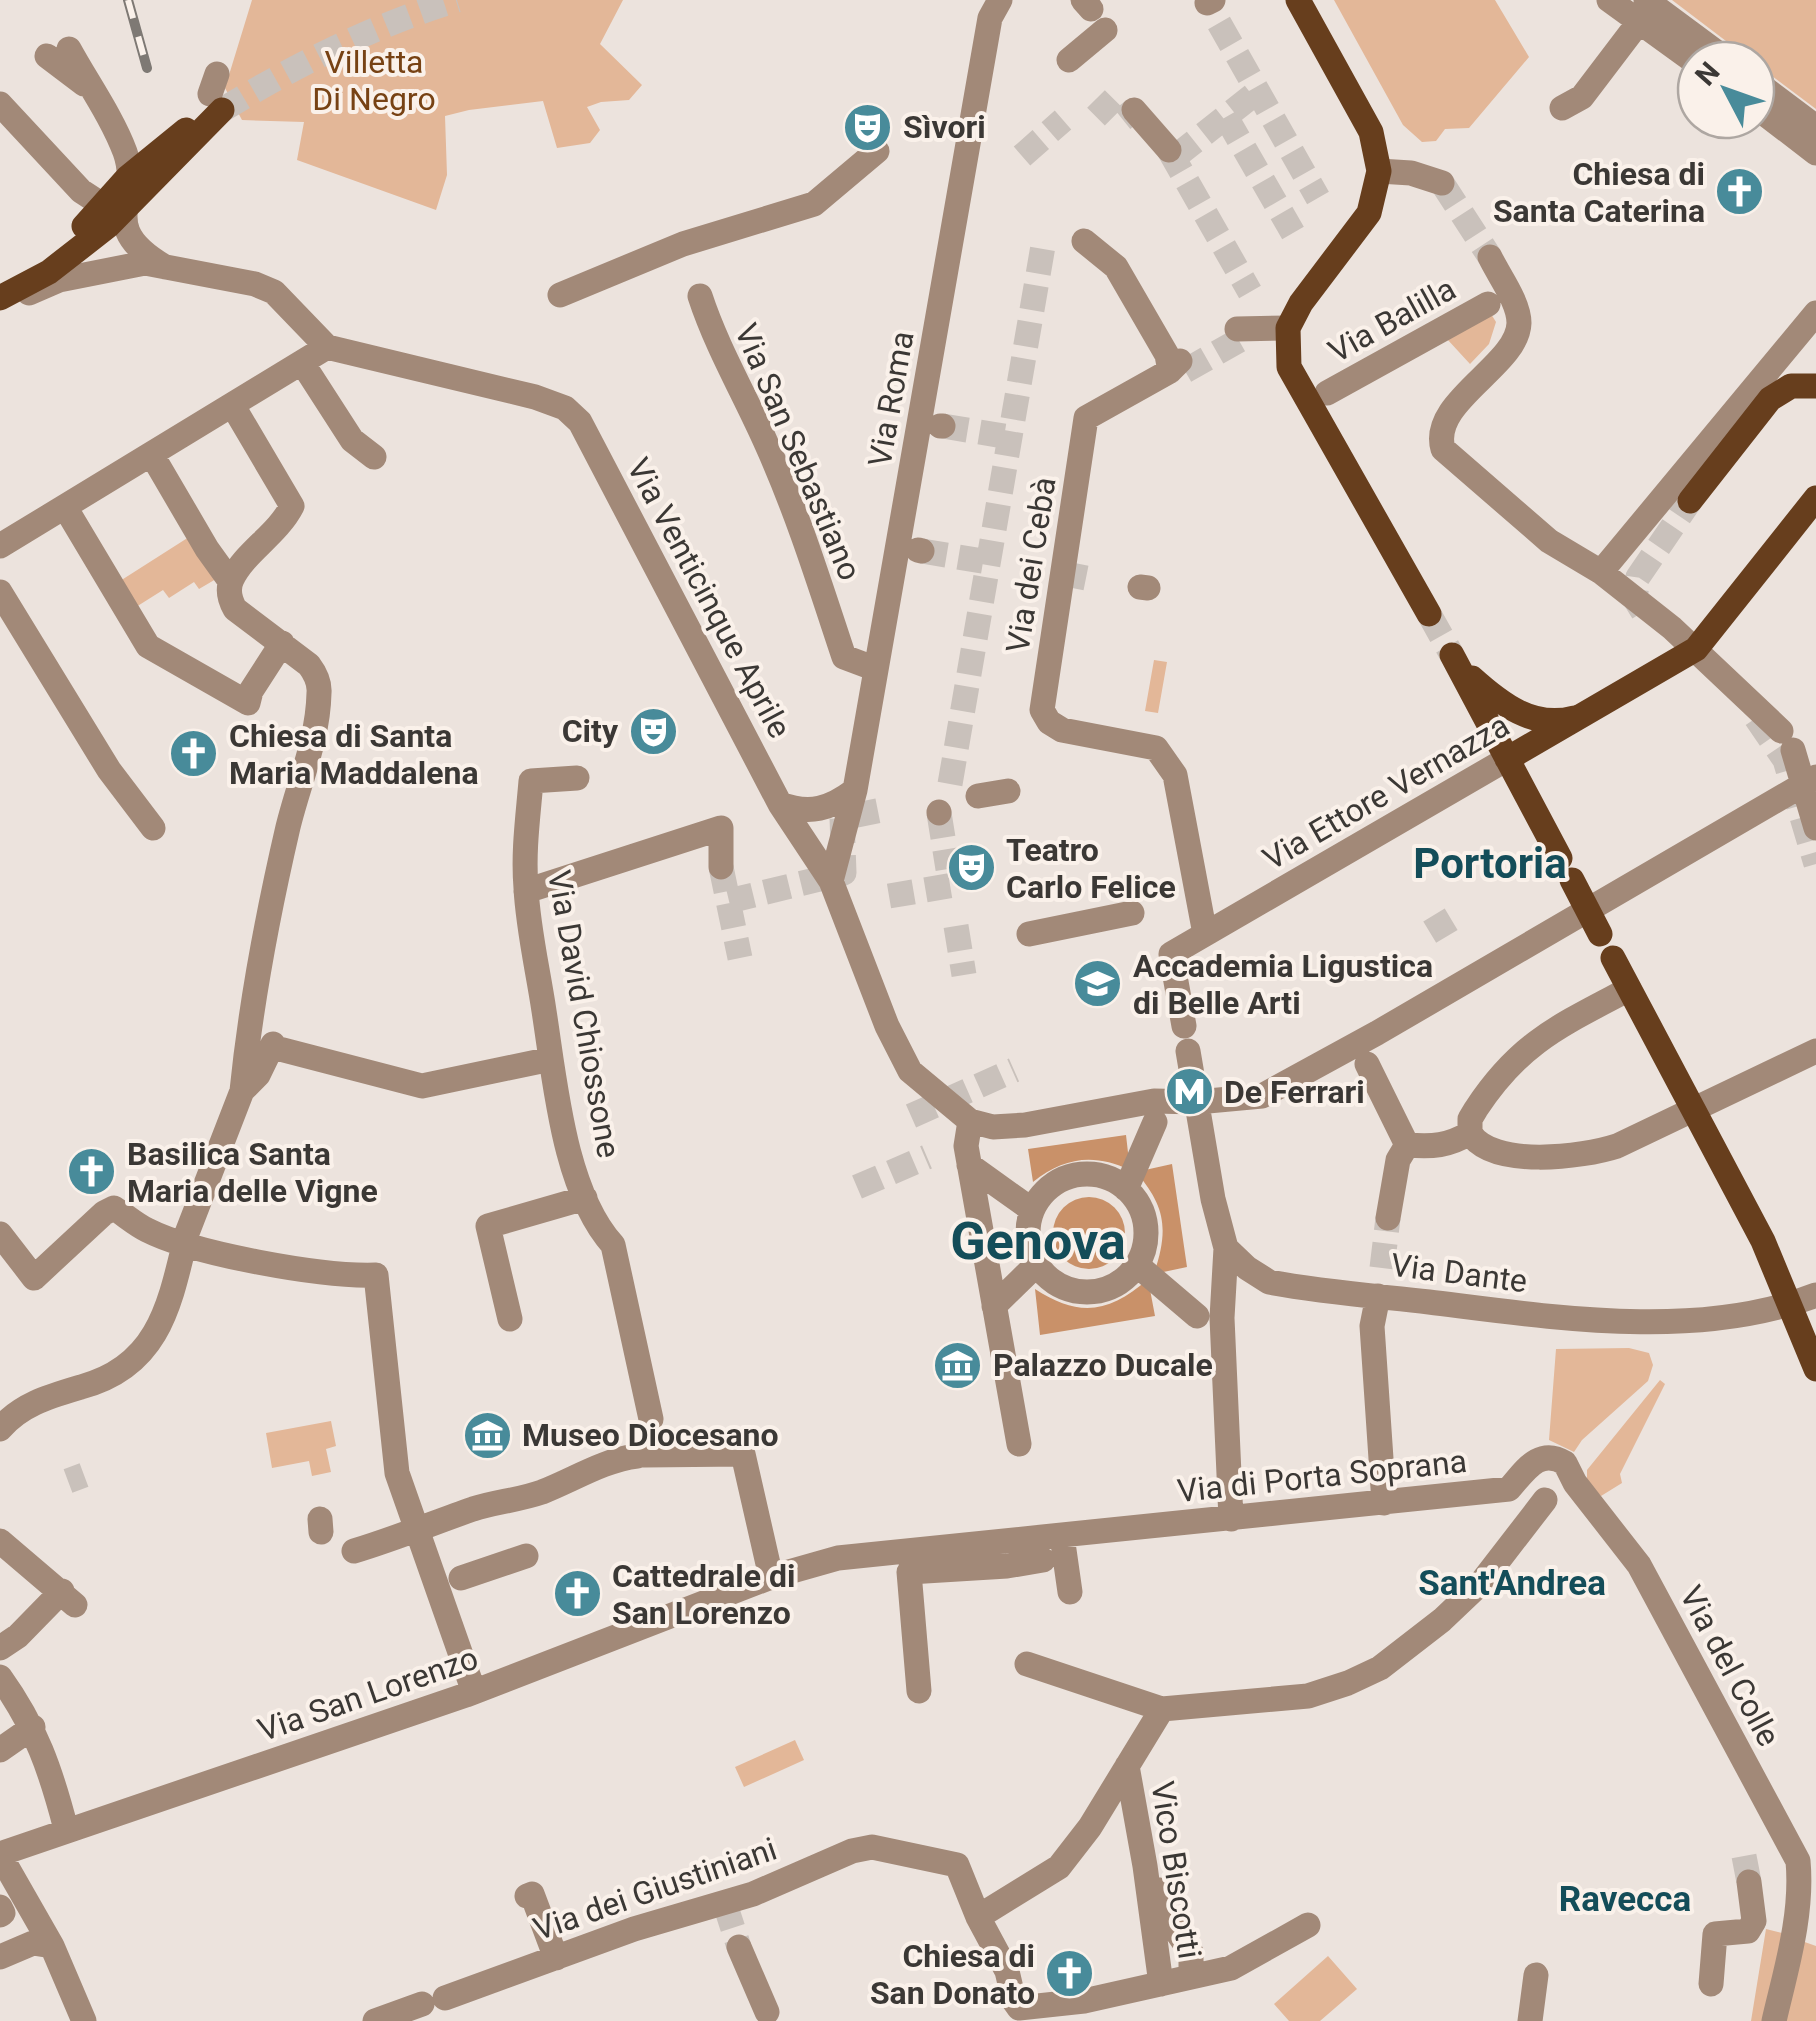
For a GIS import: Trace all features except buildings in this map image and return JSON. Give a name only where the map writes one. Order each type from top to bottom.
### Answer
[{"type":"main road","points":[[1298,0],[1371,132],[1379,171],[1369,213],[1301,303],[1288,328],[1289,367],[1429,614]]},
{"type":"main road","points":[[0,299],[104,203],[222,110],[174,139],[104,203]]},
{"type":"main road","points":[[1690,501],[1770,399],[1791,386],[1816,386]]},
{"type":"main road","points":[[1696,649],[1813,510]]},
{"type":"main road","name":"Via Ettore Vernazza","points":[[1507,759],[1696,649]]},
{"type":"main road","points":[[1582,716],[1566,720],[1532,718],[1508,708],[1455,660],[1600,934]]},
{"type":"main road","points":[[1613,958],[1763,1241],[1801,1324],[1816,1368]]},
{"type":"street","points":[[1608,0],[1642,11],[1692,40]]},
{"type":"street","name":"Via Roma","points":[[855,790],[992,6]]},
{"type":"street","points":[[1642,11],[1676,44]]},
{"type":"street","points":[[1562,108],[1582,97],[1642,11]]},
{"type":"street","points":[[1069,60],[1093,13]]},
{"type":"street","points":[[58,52],[92,90],[126,155],[127,178]]},
{"type":"street","points":[[1776,97],[1816,127]]},
{"type":"street","points":[[0,104],[104,203],[134,244],[167,269]]},
{"type":"street","points":[[1134,110],[1169,150]]},
{"type":"street","points":[[1776,123],[1816,154]]},
{"type":"street","points":[[560,294],[683,244],[814,204],[877,151]]},
{"type":"street","points":[[1379,171],[1412,173],[1442,183]]},
{"type":"street","name":"Via dei Cebà","points":[[1084,241],[1116,267],[1167,355],[1179,368],[1086,418],[1042,710],[1049,722],[1062,730],[1156,748],[1175,775],[1205,934]]},
{"type":"street","points":[[1490,258],[1516,309],[1517,330],[1502,355],[1448,418],[1440,439],[1444,448],[1549,541],[1601,572],[1696,649],[1787,741],[1810,781],[1816,828]]},
{"type":"street","points":[[0,299],[59,280],[145,263],[264,287],[288,306],[352,440],[374,457]]},
{"type":"street","name":"Via San Sebastiano","points":[[700,296],[709,324],[768,446],[816,569],[844,657],[876,668]]},
{"type":"street","name":"Via Balilla","points":[[1327,393],[1488,304]]},
{"type":"street","points":[[1601,572],[1816,313]]},
{"type":"street","points":[[1244,333],[1288,328]]},
{"type":"street","points":[[1770,368],[1784,365],[1816,344]]},
{"type":"street","points":[[0,546],[313,357]]},
{"type":"street","name":"Via Venticinque Aprile","points":[[313,357],[535,398],[565,408],[580,422],[780,804],[832,881],[886,1026],[910,1071],[970,1121]]},
{"type":"street","points":[[9,1420],[51,1395],[113,1377],[135,1360],[156,1334],[183,1256],[185,1238],[242,1090],[248,1036],[289,822],[311,752],[319,685],[309,664],[235,610],[229,598],[230,580],[284,521],[292,506],[233,406]]},
{"type":"street","points":[[152,454],[207,549],[230,580]]},
{"type":"street","points":[[64,508],[148,646],[248,702],[250,691],[291,650]]},
{"type":"street","points":[[0,592],[110,770],[153,828]]},
{"type":"street","name":"Via Ettore Vernazza","points":[[1231,1520],[1209,1317],[1226,1248],[1218,1223],[1171,954],[1507,759]]},
{"type":"street","name":"Via David Chiossone","points":[[578,786],[536,780],[524,847],[526,891],[567,1141],[585,1198],[600,1230],[614,1244],[650,1446]]},
{"type":"street","points":[[1018,1444],[966,1146],[970,1121],[993,1127],[1026,1125],[1154,1101],[1262,1096],[1810,781]]},
{"type":"street","points":[[780,804],[797,810],[815,810],[835,805],[855,790]]},
{"type":"street","points":[[832,881],[855,790]]},
{"type":"street","points":[[978,796],[1008,791]]},
{"type":"street","points":[[526,891],[721,828],[721,868]]},
{"type":"street","points":[[1028,934],[1132,913]]},
{"type":"street","points":[[1629,989],[1519,1054],[1476,1109],[1469,1126],[1477,1144],[1517,1155],[1578,1157],[1617,1146],[1816,1052]]},
{"type":"street","points":[[242,1090],[258,1075],[273,1046],[422,1086],[552,1059]]},
{"type":"street","points":[[1367,1064],[1407,1145]]},
{"type":"street","points":[[1126,1189],[1156,1122]]},
{"type":"street","points":[[1407,1145],[1435,1147],[1470,1133]]},
{"type":"street","points":[[1388,1218],[1398,1160],[1407,1145]]},
{"type":"street","points":[[969,1164],[1032,1210]]},
{"type":"street","points":[[1076,1174],[1093,1174],[1126,1189],[1142,1210],[1146,1229],[1137,1265],[1124,1279],[1104,1290],[1070,1290],[1052,1282],[1036,1264],[1028,1232],[1032,1210],[1043,1193],[1076,1174]]},
{"type":"street","points":[[510,1320],[488,1226],[585,1198]]},
{"type":"street","points":[[0,1234],[34,1278],[104,1212],[114,1208],[148,1231],[307,1270],[376,1275],[397,1473],[474,1692]]},
{"type":"street","name":"Via Dante","points":[[1226,1248],[1269,1282],[1528,1314],[1801,1324],[1816,1295]]},
{"type":"street","points":[[994,1306],[1036,1264]]},
{"type":"street","points":[[1137,1265],[1209,1317]]},
{"type":"street","points":[[1378,1296],[1372,1326],[1384,1502]]},
{"type":"street","points":[[354,1551],[474,1509],[528,1496],[650,1446],[742,1454],[756,1506],[762,1581]]},
{"type":"street","name":"Via di Porta Soprana","points":[[1049,1545],[1509,1489],[1539,1458],[1557,1458],[1569,1472]]},
{"type":"street","points":[[1027,1664],[1162,1709],[1308,1696],[1348,1684],[1380,1668],[1442,1620],[1481,1582],[1569,1472]]},
{"type":"street","name":"Via del Colle","points":[[1569,1472],[1639,1565],[1798,1860],[1795,1929],[1774,2021]]},
{"type":"street","points":[[0,1541],[68,1598],[7,1643]]},
{"type":"street","points":[[919,1691],[909,1572],[1007,1566],[1049,1545],[1070,1592]]},
{"type":"street","name":"Via San Lorenzo","points":[[0,1855],[66,1829],[474,1692],[762,1581],[838,1558],[1049,1545]]},
{"type":"street","points":[[461,1578],[526,1556]]},
{"type":"street","points":[[0,1678],[33,1727],[66,1829]]},
{"type":"street","points":[[1162,1709],[1090,1827],[1059,1866],[978,1917],[1007,1972],[1019,2008],[1090,2011],[1161,1984],[1231,1968],[1308,1925]]},
{"type":"street","points":[[0,1750],[33,1727]]},
{"type":"street","name":"Vico Biscotti","points":[[1127,1766],[1161,1984]]},
{"type":"street","name":"Via dei Giustiniani","points":[[376,2021],[634,1929],[754,1894],[830,1858],[862,1849],[957,1865],[978,1917]]},
{"type":"street","points":[[0,1855],[7,1905],[52,1946],[84,2021]]},
{"type":"street","points":[[1154,1870],[1167,1918],[1191,1952],[1191,1977]]},
{"type":"street","points":[[1711,1984],[1715,1934],[1748,1931],[1754,1921],[1749,1882]]},
{"type":"street","points":[[530,1895],[556,1958]]},
{"type":"street","points":[[1754,1921],[1795,1929]]},
{"type":"street","points":[[0,1956],[32,1942],[52,1946]]},
{"type":"street","points":[[739,1947],[767,2012]]},
{"type":"street","points":[[1530,2021],[1536,1974]]},
{"type":"green space","name":"Villetta Di Negro","points":[[252,0],[623,0],[600,44],[642,85],[629,100],[587,107],[600,130],[590,143],[557,148],[543,101],[445,116],[447,175],[436,210],[297,160],[304,122],[242,120],[225,88]]},
{"type":"green space","points":[[1334,0],[1495,0],[1529,57],[1469,128],[1445,129],[1436,141],[1422,142],[1403,125]]},
{"type":"green space","points":[[1672,0],[1816,0],[1816,109],[1776,79],[1776,40],[1725,40]]},
{"type":"green space","points":[[1491,314],[1496,322],[1489,344],[1470,364],[1447,339]]},
{"type":"green space","points":[[189,537],[216,579],[199,589],[194,582],[169,598],[163,590],[136,607],[120,581]]},
{"type":"green space","points":[[1154,660],[1167,662],[1158,713],[1145,711]]},
{"type":"green space","points":[[1629,1348],[1649,1353],[1653,1365],[1648,1381],[1582,1440],[1574,1452],[1549,1440],[1556,1349]]},
{"type":"green space","points":[[1660,1380],[1665,1384],[1620,1474],[1622,1483],[1601,1496],[1587,1482],[1587,1470]]},
{"type":"green space","points":[[331,1421],[336,1446],[326,1449],[331,1472],[312,1476],[309,1461],[272,1468],[266,1433]]},
{"type":"green space","points":[[795,1740],[804,1760],[744,1787],[735,1767]]},
{"type":"green space","points":[[1766,1929],[1786,1934],[1765,2021],[1751,2021]]},
{"type":"green space","points":[[1799,1940],[1816,1946],[1816,2021],[1778,2021]]},
{"type":"green space","points":[[1328,1956],[1357,1989],[1320,2021],[1289,2021],[1274,2004]]},
{"type":"shaded area","points":[[1126,1135],[1130,1170],[1104,1161],[1080,1160],[1056,1167],[1033,1182],[1028,1149]]},
{"type":"shaded area","points":[[1172,1164],[1187,1267],[1154,1274],[1162,1220],[1154,1197],[1136,1172]]},
{"type":"shaded area","points":[[1089,1197],[1114,1208],[1125,1233],[1114,1258],[1089,1269],[1064,1258],[1053,1233],[1064,1208]]},
{"type":"shaded area","points":[[1148,1279],[1155,1316],[1040,1335],[1035,1289],[1066,1304],[1094,1308],[1120,1299]]},
{"type":"tunnel","points":[[222,110],[336,48],[457,0]]},
{"type":"tunnel","points":[[1219,23],[1318,198]]},
{"type":"tunnel","points":[[1175,157],[1257,92]]},
{"type":"tunnel","points":[[1096,99],[1119,122],[1134,110]]},
{"type":"tunnel","points":[[1226,117],[1293,233]]},
{"type":"tunnel","points":[[1022,156],[1063,120]]},
{"type":"tunnel","points":[[1169,150],[1250,292]]},
{"type":"tunnel","points":[[1442,183],[1490,257]]},
{"type":"tunnel","points":[[950,784],[1043,246]]},
{"type":"tunnel","points":[[1185,371],[1243,338]]},
{"type":"tunnel","points":[[943,426],[1010,437]]},
{"type":"tunnel","points":[[1643,612],[1635,599],[1638,577],[1690,501]]},
{"type":"tunnel","points":[[922,551],[988,562]]},
{"type":"tunnel","points":[[1071,575],[1086,578]]},
{"type":"tunnel","points":[[1429,614],[1452,655]]},
{"type":"tunnel","points":[[1756,718],[1785,760],[1816,864]]},
{"type":"tunnel","points":[[729,901],[844,873],[842,818],[882,810]]},
{"type":"tunnel","points":[[939,813],[948,869]]},
{"type":"tunnel","points":[[721,867],[740,958]]},
{"type":"tunnel","points":[[889,896],[954,885]]},
{"type":"tunnel","points":[[1434,915],[1452,945]]},
{"type":"tunnel","points":[[956,926],[964,975]]},
{"type":"tunnel","points":[[911,1116],[1014,1070]]},
{"type":"tunnel","points":[[857,1187],[927,1157]]},
{"type":"tunnel","points":[[1382,1268],[1388,1218]]},
{"type":"tunnel","points":[[68,1481],[84,1475]]},
{"type":"tunnel","points":[[1744,1856],[1749,1882]]},
{"type":"tunnel","points":[[725,1904],[739,1947]]},
{"type":"railway","points":[[128,0],[147,68]]},
{"type":"place","name":"Sìvori","points":[[868,127]]},
{"type":"place","name":"Chiesa di Santa Caterina","points":[[1740,192]]},
{"type":"place","name":"City","points":[[653,731]]},
{"type":"place","name":"Chiesa di Santa Maria Maddalena","points":[[194,754]]},
{"type":"place","name":"Teatro Carlo Felice","points":[[971,868]]},
{"type":"place","name":"Accademia Ligustica di Belle Arti","points":[[1098,984]]},
{"type":"place","name":"De Ferrari","points":[[1189,1092]]},
{"type":"place","name":"Basilica Santa Maria delle Vigne","points":[[92,1172]]},
{"type":"place","name":"Palazzo Ducale","points":[[958,1365]]},
{"type":"place","name":"Museo Diocesano","points":[[487,1435]]},
{"type":"place","name":"Cattedrale di San Lorenzo","points":[[577,1594]]},
{"type":"place","name":"Chiesa di San Donato","points":[[1070,1974]]},
{"type":"district","name":"Portoria","points":[[1490,863]]},
{"type":"district","name":"Genova","points":[[1038,1241]]},
{"type":"district","name":"Sant'Andrea","points":[[1512,1583]]},
{"type":"district","name":"Ravecca","points":[[1625,1899]]}]
